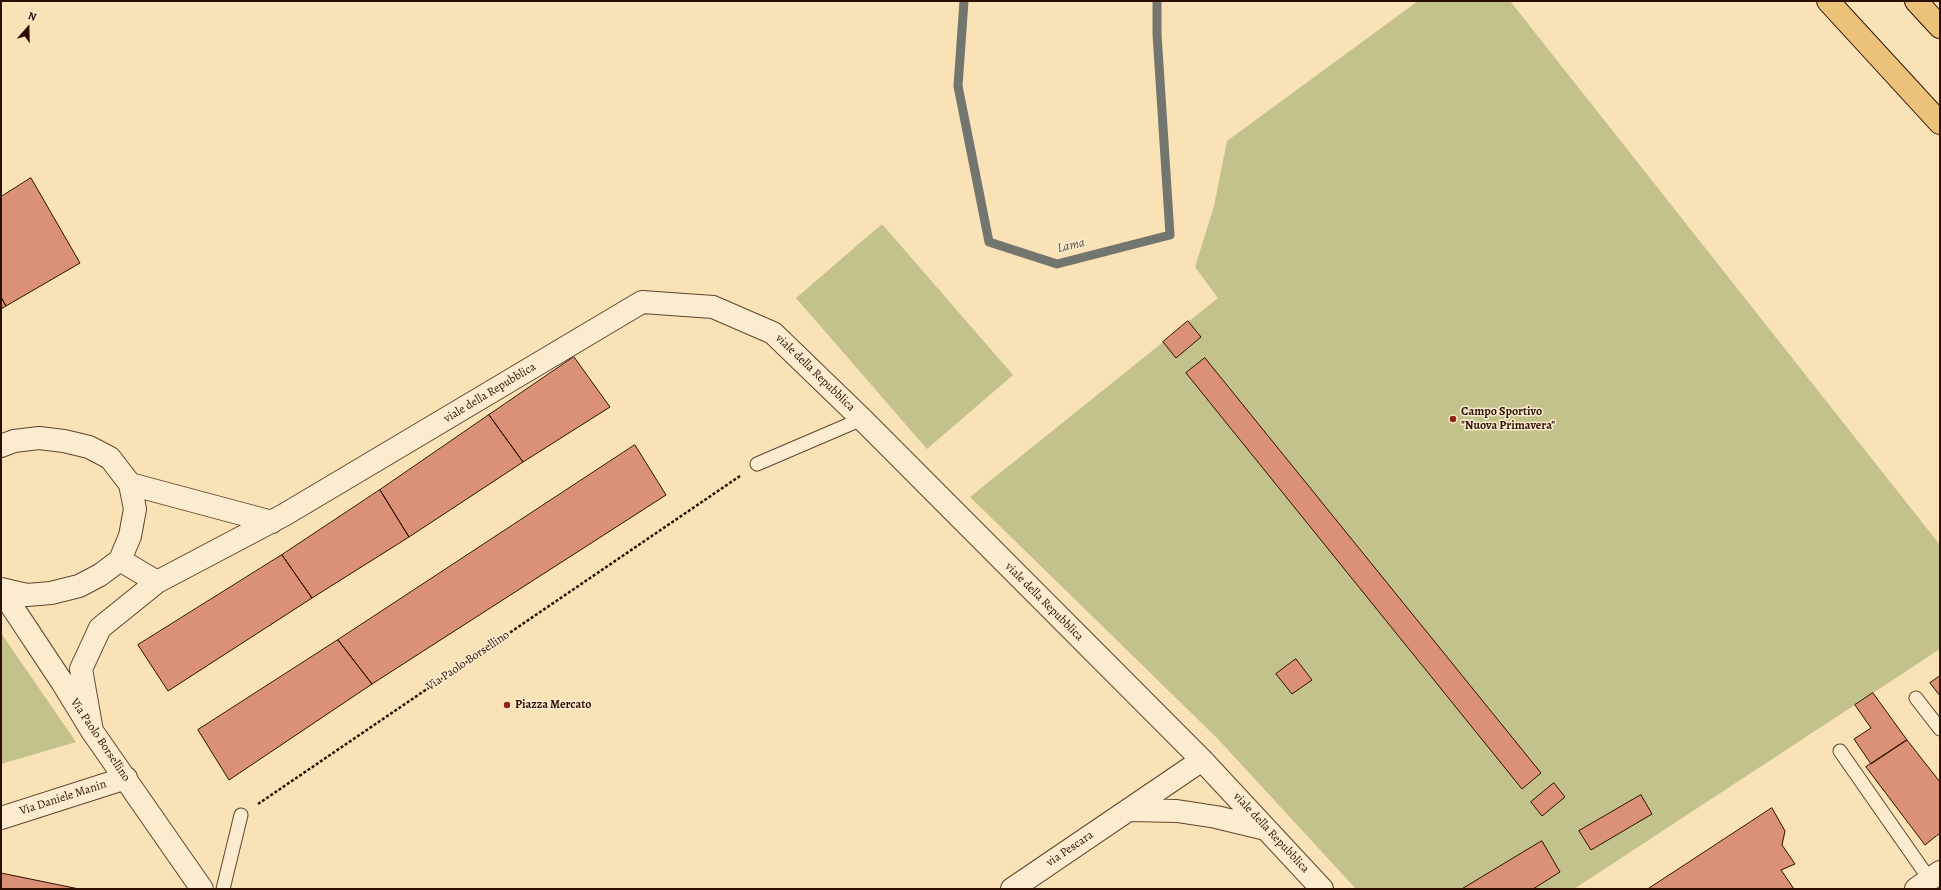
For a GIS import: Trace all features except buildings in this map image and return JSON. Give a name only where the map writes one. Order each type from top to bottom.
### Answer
[{"type":"highway","points":[[1828,1],[1940,123]]},
{"type":"highway","points":[[1916,1],[1940,27]]},
{"type":"street","name":"viale della Repubblica","points":[[92,731],[81,669],[100,628],[157,582],[272,522],[642,302],[714,307],[774,333],[862,419],[1202,760],[1322,889]]},
{"type":"street","points":[[1,446],[14,441],[39,438],[64,441],[89,448],[110,458],[130,484],[135,509],[130,536],[120,560],[79,586],[52,593],[26,595],[1,590]]},
{"type":"street","points":[[130,484],[272,522]]},
{"type":"street","points":[[120,560],[157,582]]},
{"type":"street","name":"Via Paolo Borsellino","points":[[1,590],[62,682],[92,731],[202,889]]},
{"type":"street","name":"via Pescara","points":[[1012,889],[1202,760]]},
{"type":"street","name":"Via Daniele Manin","points":[[1,818],[126,778]]},
{"type":"street","points":[[1129,810],[1177,811],[1216,817],[1266,829]]},
{"type":"lane","name":"viale della Repubblica","points":[[757,464],[862,419]]},
{"type":"lane","points":[[1916,698],[1940,729]]},
{"type":"lane","points":[[1840,751],[1929,881]]},
{"type":"lane","points":[[223,889],[241,815]]},
{"type":"path","name":"Via Paolo Borsellino","points":[[241,815],[757,464]]},
{"type":"shaded area","name":"Campo Sportivo \"Nuova Primavera\"","points":[[1418,1],[1510,1],[1940,545],[1940,649],[1574,889],[1356,889],[1217,738],[970,497],[1218,298],[1195,267],[1214,206],[1227,141]]},
{"type":"shaded area","points":[[882,224],[1013,375],[927,449],[796,298]]},
{"type":"shaded area","points":[[1,633],[76,742],[1,764]]},
{"type":"waterway","name":"Lama","points":[[964,1],[958,86],[989,242],[1057,264],[1170,235],[1157,34],[1157,1]]},
{"type":"place","name":"Campo Sportivo \"Nuova Primavera\"","points":[[1453,419]]},
{"type":"place","name":"Piazza Mercato","points":[[507,705]]}]
